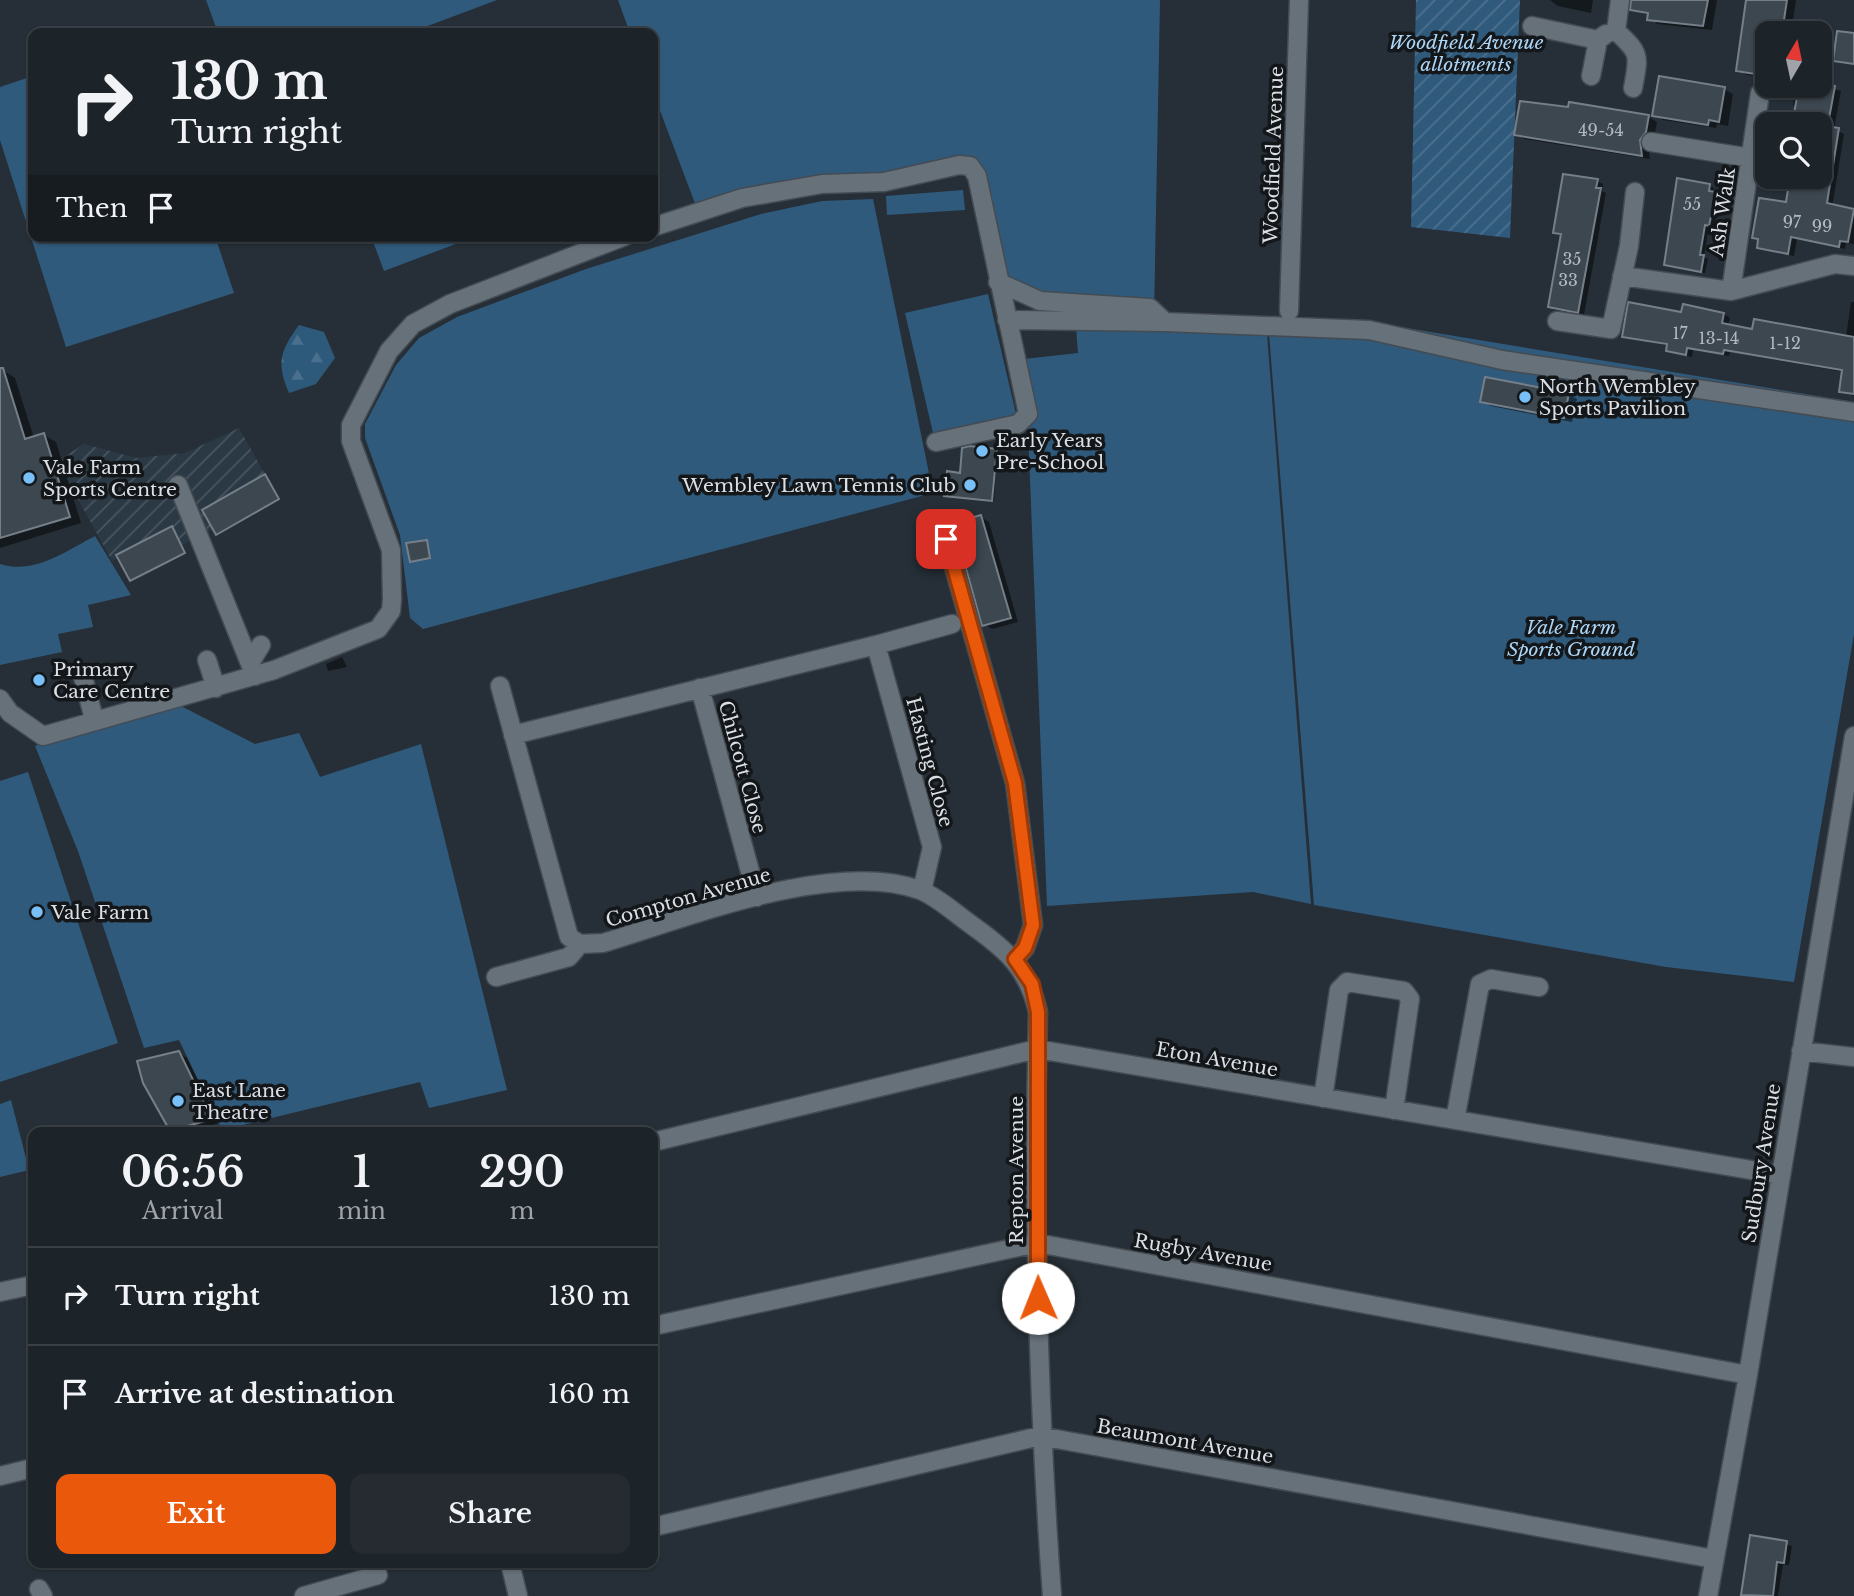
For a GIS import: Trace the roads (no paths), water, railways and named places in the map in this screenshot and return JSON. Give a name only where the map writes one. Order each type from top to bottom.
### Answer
[{"type":"street","name":"Woodfield Avenue","points":[[1289,311],[1299,0]]},
{"type":"street","points":[[1616,31],[1620,0]]},
{"type":"street","points":[[1532,26],[1598,40],[1616,31]]},
{"type":"street","points":[[1616,31],[1637,49],[1639,56],[1633,88]]},
{"type":"street","points":[[1591,76],[1598,40]]},
{"type":"street","name":"Ash Walk","points":[[1731,291],[1759,98]]},
{"type":"street","points":[[1651,142],[1751,158]]},
{"type":"street","points":[[658,225],[742,198],[822,184],[884,182],[959,165],[970,166],[977,176],[1028,414],[1018,424],[936,442]]},
{"type":"street","points":[[1557,321],[1611,330],[1629,246],[1635,191]]},
{"type":"street","points":[[0,699],[10,713],[43,736],[94,719],[216,688],[253,669],[378,629],[391,611],[391,550],[351,440],[351,425],[389,351],[413,324],[450,304],[610,242]]},
{"type":"street","points":[[1622,276],[1731,291],[1835,264],[1854,266]]},
{"type":"street","points":[[998,282],[1040,301],[1150,308],[1166,321]]},
{"type":"street","points":[[1007,320],[1166,321],[1369,330],[1502,360],[1854,412]]},
{"type":"street","points":[[178,485],[253,669]]},
{"type":"street","points":[[946,539],[1015,783],[1032,906],[1031,936],[1015,959]]},
{"type":"street","points":[[876,645],[951,624]]},
{"type":"street","points":[[253,669],[261,645]]},
{"type":"street","name":"Chilcott Close","points":[[513,735],[876,645]]},
{"type":"street","name":"Hasting Close","points":[[876,645],[932,847],[922,891]]},
{"type":"street","points":[[207,660],[216,688]]},
{"type":"street","points":[[82,673],[94,719]]},
{"type":"street","points":[[496,977],[569,957],[580,944],[569,937],[500,686]]},
{"type":"street","name":"Chilcott Close","points":[[700,688],[757,897]]},
{"type":"street","name":"Sudbury Avenue","points":[[1708,1596],[1748,1375],[1854,736]]},
{"type":"street","name":"Compton Avenue","points":[[580,944],[604,943],[757,897],[841,881],[888,882],[922,891],[1015,959]]},
{"type":"street","points":[[1032,906],[1046,892]]},
{"type":"street","name":"Repton Avenue","points":[[1015,959],[1032,984],[1038,1012],[1040,1436],[1052,1596]]},
{"type":"street","points":[[1455,1120],[1479,984],[1491,979],[1539,987]]},
{"type":"street","points":[[1323,1098],[1339,990],[1347,982],[1404,991],[1410,999],[1394,1110]]},
{"type":"street","name":"Eton Avenue","points":[[658,1141],[1037,1049],[1780,1175]]},
{"type":"street","points":[[1801,1051],[1854,1057]]},
{"type":"street","name":"Rugby Avenue","points":[[658,1325],[1037,1243],[1748,1375]]},
{"type":"street","points":[[0,1292],[28,1286]]},
{"type":"street","name":"Beaumont Avenue","points":[[658,1526],[1040,1436],[1714,1559]]},
{"type":"street","points":[[0,1476],[28,1469]]},
{"type":"street","points":[[511,1568],[518,1596]]},
{"type":"street","points":[[311,1595],[378,1575]]},
{"type":"place","name":"North Wembley Sports Pavilion","points":[[1525,397]]},
{"type":"place","name":"Early Years Pre-School","points":[[982,451]]},
{"type":"place","name":"Vale Farm Sports Centre","points":[[29,478]]},
{"type":"place","name":"Wembley Lawn Tennis Club","points":[[970,485]]},
{"type":"place","name":"Primary Care Centre","points":[[39,680]]},
{"type":"place","name":"Vale Farm","points":[[37,912]]},
{"type":"place","name":"East Lane Theatre","points":[[178,1101]]},
{"type":"park label","name":"Woodfield Avenue allotments","points":[[1466,53]]},
{"type":"park label","name":"Vale Farm Sports Ground","points":[[1571,638]]}]
